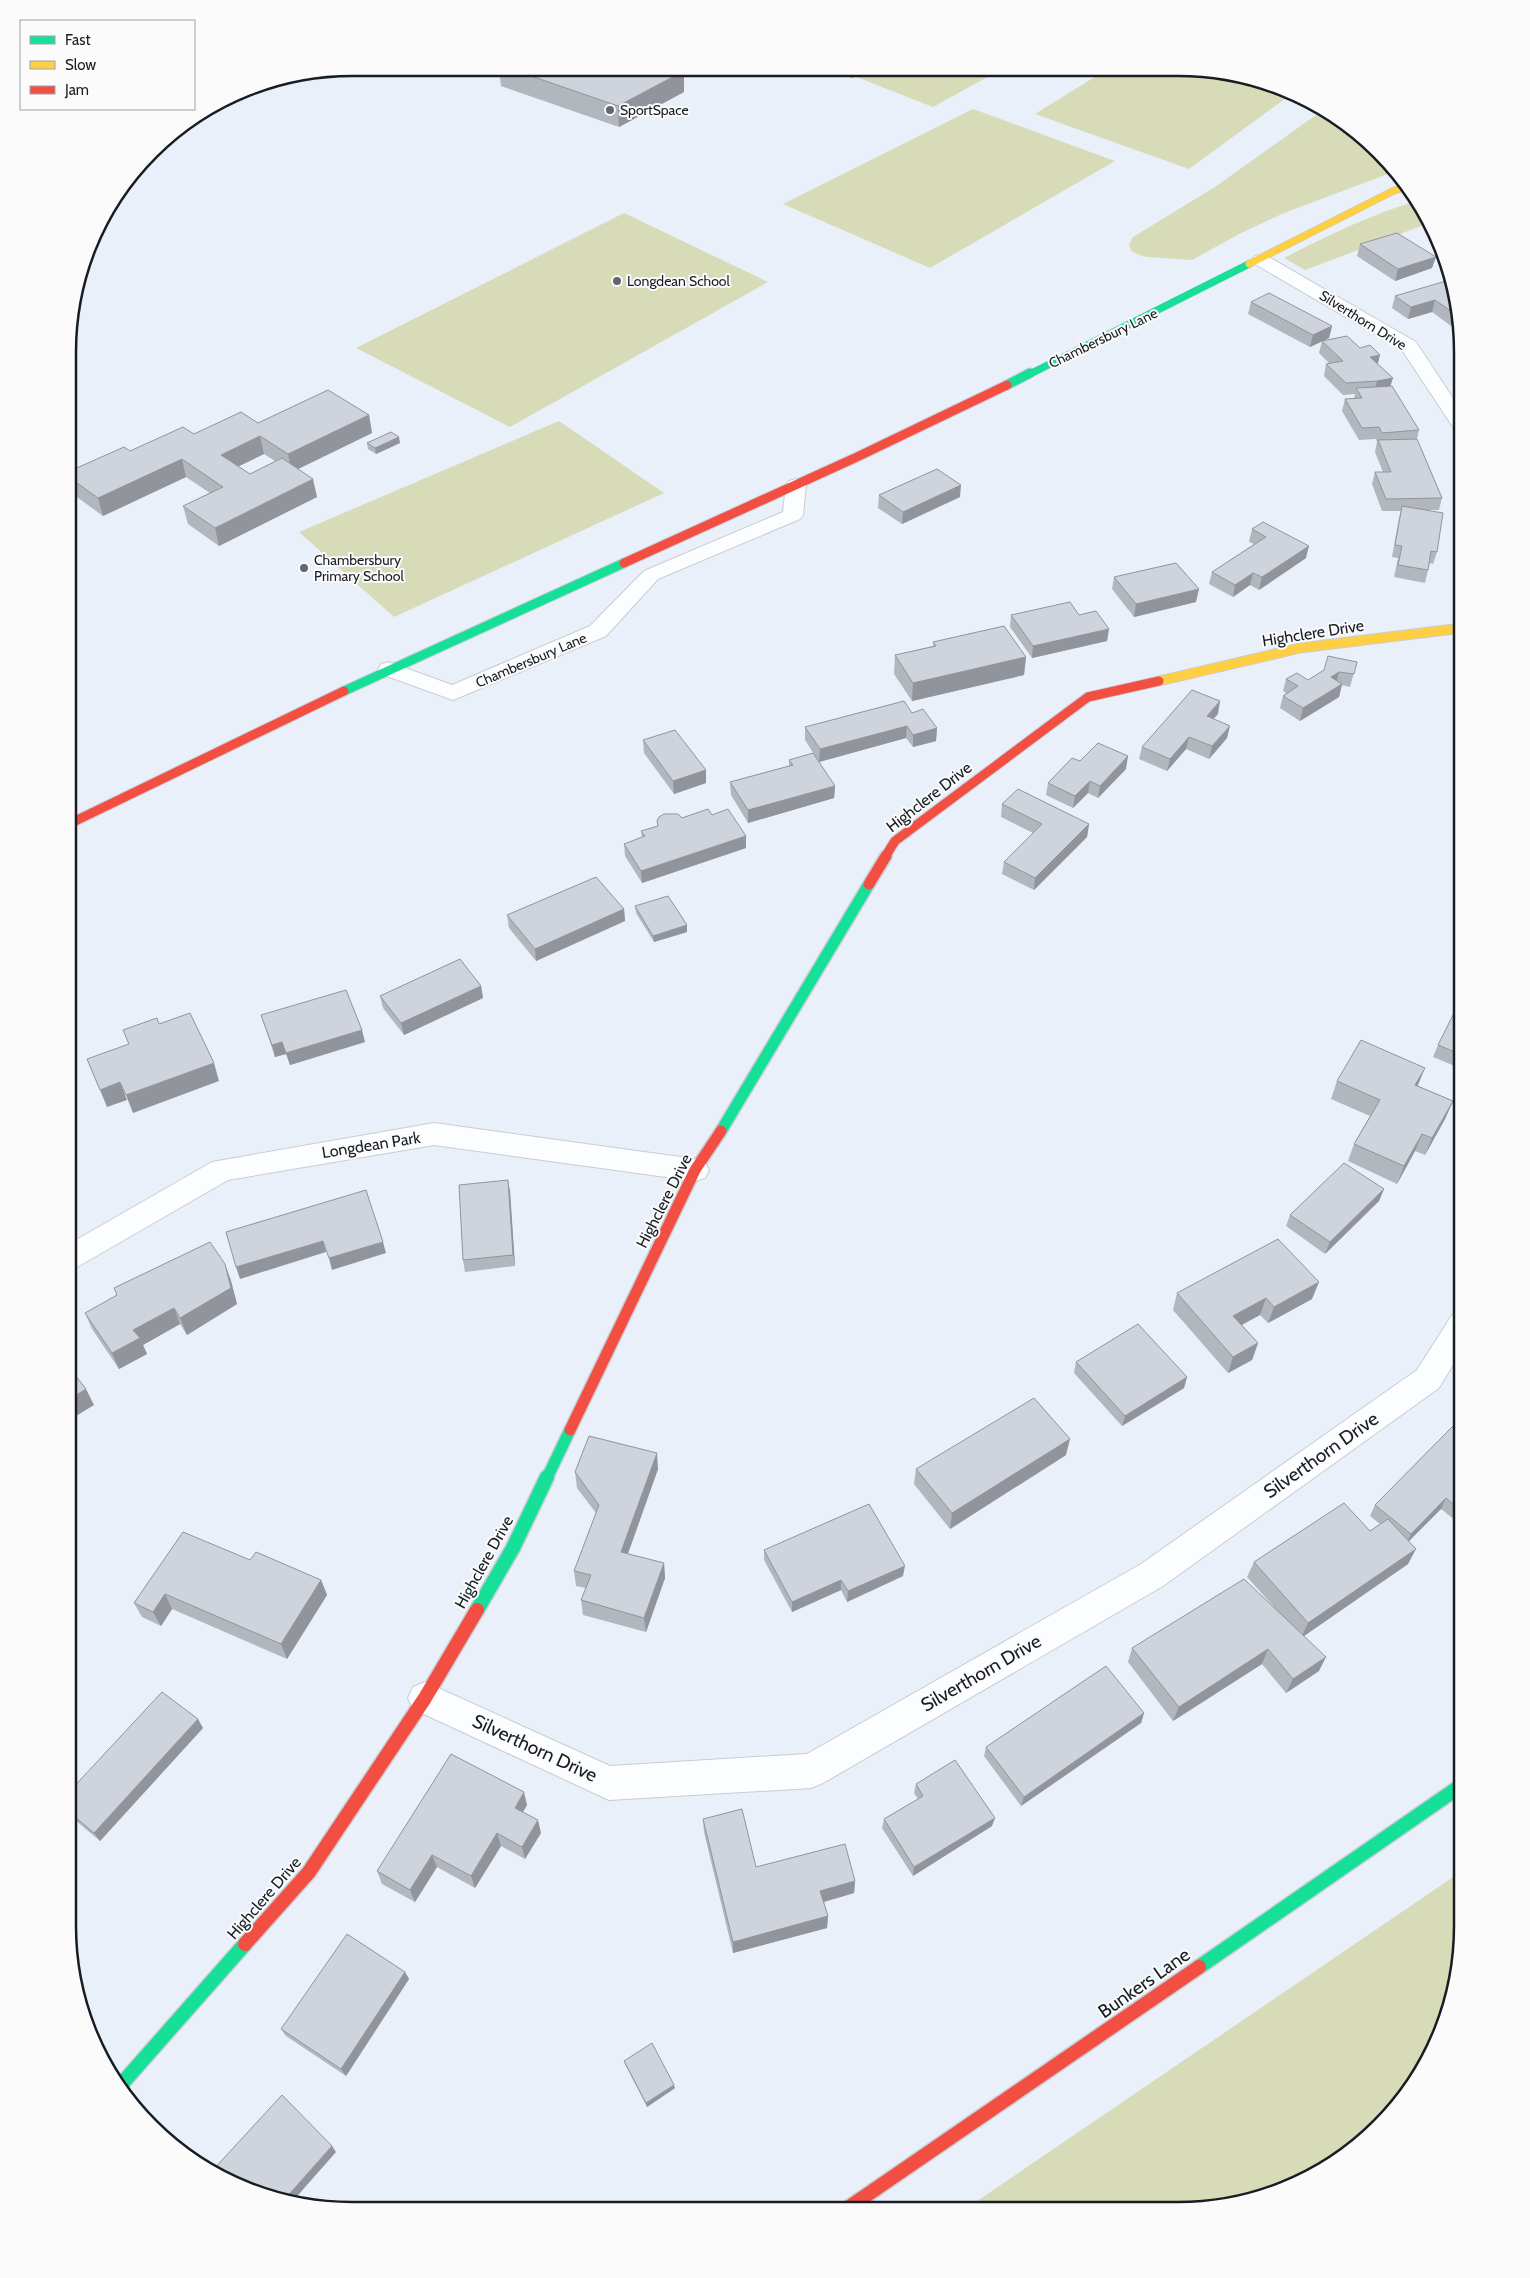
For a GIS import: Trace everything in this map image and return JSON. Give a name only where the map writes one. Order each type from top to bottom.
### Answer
[{"type":"street","name":"Chambersbury Lane","points":[[76,821],[389,669],[796,485],[1042,368],[1261,260],[1400,189]]},
{"type":"street","name":"Silverthorn Drive","points":[[1261,260],[1409,346],[1454,414]]},
{"type":"street","name":"Chambersbury Lane","points":[[389,669],[453,693],[598,631],[651,575],[793,515],[796,485]]},
{"type":"street","name":"Highclere Drive","points":[[124,2081],[309,1872],[425,1698],[513,1548],[695,1170],[735,1110],[895,841],[1088,697],[1300,648],[1454,629]]},
{"type":"street","name":"Longdean Park","points":[[76,1253],[222,1170],[434,1134],[695,1170]]},
{"type":"street","name":"Silverthorn Drive","points":[[425,1698],[609,1783],[811,1771],[1152,1575],[1428,1379],[1454,1337]]},
{"type":"street","name":"Bunkers Lane","points":[[857,2202],[1454,1791]]},
{"type":"green space","points":[[854,76],[989,76],[933,107]]},
{"type":"green space","points":[[1096,76],[1178,76],[1214,79],[1250,86],[1286,98],[1189,169],[1035,114]]},
{"type":"green space","points":[[973,109],[1115,161],[930,268],[783,204]]},
{"type":"green space","points":[[1317,114],[1346,133],[1388,174],[1284,213],[1239,234],[1192,260],[1146,257],[1132,252],[1129,245],[1133,237],[1215,187]]},
{"type":"green space","points":[[1410,203],[1423,225],[1305,270],[1284,258],[1316,242],[1382,213]]},
{"type":"green space","points":[[624,213],[768,282],[510,427],[356,348]]},
{"type":"green space","points":[[559,421],[664,493],[394,617],[299,532]]},
{"type":"green space","points":[[1454,1876],[1454,1926],[1451,1962],[1444,1998],[1433,2032],[1417,2064],[1397,2094],[1373,2121],[1346,2145],[1316,2165],[1284,2181],[1250,2192],[1214,2199],[1178,2202],[976,2202]]},
{"type":"building","points":[[531,76],[675,76],[618,106]]},
{"type":"building","points":[[1397,233],[1436,257],[1398,269],[1360,244]]},
{"type":"building","points":[[1444,281],[1450,311],[1435,300],[1411,307],[1395,296]]},
{"type":"building","points":[[1269,293],[1332,326],[1313,335],[1251,302]]},
{"type":"building","points":[[1347,336],[1360,348],[1370,345],[1380,355],[1370,357],[1393,378],[1346,383],[1326,364],[1343,361],[1322,341]]},
{"type":"building","points":[[1392,386],[1419,430],[1382,433],[1379,427],[1362,428],[1345,399],[1362,398],[1356,388]]},
{"type":"building","points":[[328,390],[369,415],[288,454],[260,436],[221,455],[250,474],[282,458],[313,479],[215,528],[183,506],[223,487],[182,459],[98,498],[76,482],[76,468],[124,447],[130,451],[183,427],[194,434],[241,412],[258,423]]},
{"type":"building","points":[[391,432],[399,437],[375,448],[367,443]]},
{"type":"building","points":[[1417,439],[1442,498],[1386,499],[1375,472],[1391,472],[1378,440]]},
{"type":"building","points":[[937,469],[961,485],[903,512],[879,495]]},
{"type":"building","points":[[1402,506],[1443,513],[1437,552],[1431,551],[1428,570],[1398,565],[1402,546],[1395,545]]},
{"type":"building","points":[[1263,522],[1309,546],[1262,577],[1253,573],[1235,585],[1212,572],[1266,537],[1252,529]]},
{"type":"building","points":[[1176,563],[1199,589],[1136,604],[1114,577]]},
{"type":"building","points":[[1070,602],[1079,615],[1096,611],[1109,629],[1033,646],[1011,615]]},
{"type":"building","points":[[1004,626],[1026,657],[913,683],[895,655],[936,646],[933,642]]},
{"type":"building","points":[[1328,656],[1357,662],[1354,674],[1339,672],[1331,677],[1342,684],[1303,708],[1283,696],[1298,686],[1286,679],[1297,673],[1308,680],[1324,670]]},
{"type":"building","points":[[1192,690],[1220,701],[1207,716],[1230,726],[1212,746],[1189,737],[1170,759],[1142,747]]},
{"type":"building","points":[[904,701],[912,713],[923,709],[937,728],[913,735],[907,726],[820,749],[805,727]]},
{"type":"building","points":[[675,730],[706,770],[673,781],[643,740]]},
{"type":"building","points":[[1098,743],[1128,756],[1100,786],[1090,781],[1075,796],[1048,783],[1072,758],[1080,761]]},
{"type":"building","points":[[813,753],[835,786],[748,810],[730,782],[793,765],[789,760]]},
{"type":"building","points":[[1018,789],[1089,824],[1035,878],[1004,862],[1042,824],[1002,804]]},
{"type":"building","points":[[708,809],[712,815],[728,809],[746,836],[641,871],[624,844],[645,836],[641,831],[658,826],[657,821],[659,817],[664,814],[678,814],[682,818]]},
{"type":"building","points":[[596,877],[624,909],[535,949],[507,915]]},
{"type":"building","points":[[668,896],[687,925],[653,936],[635,906]]},
{"type":"building","points":[[460,959],[481,986],[401,1023],[380,996]]},
{"type":"building","points":[[346,990],[362,1030],[286,1053],[282,1042],[272,1045],[261,1015]]},
{"type":"building","points":[[190,1013],[214,1063],[126,1095],[120,1082],[100,1090],[87,1059],[129,1044],[123,1030],[157,1018],[159,1024]]},
{"type":"building","points":[[1454,1013],[1454,1052],[1438,1045]]},
{"type":"building","points":[[1361,1040],[1425,1068],[1415,1085],[1453,1101],[1432,1138],[1422,1134],[1404,1166],[1354,1144],[1380,1100],[1337,1081]]},
{"type":"building","points":[[1344,1163],[1384,1189],[1330,1242],[1290,1215]]},
{"type":"building","points":[[508,1180],[513,1255],[463,1260],[459,1185]]},
{"type":"building","points":[[366,1190],[383,1242],[329,1258],[323,1241],[236,1267],[226,1232]]},
{"type":"building","points":[[1278,1239],[1319,1282],[1274,1307],[1266,1298],[1233,1316],[1258,1343],[1233,1357],[1177,1293]]},
{"type":"building","points":[[210,1242],[225,1264],[231,1288],[180,1318],[174,1308],[133,1330],[140,1338],[112,1353],[85,1313],[117,1295],[114,1288]]},
{"type":"building","points":[[1138,1324],[1187,1377],[1125,1416],[1076,1362]]},
{"type":"building","points":[[76,1376],[86,1389],[76,1395]]},
{"type":"building","points":[[1034,1398],[1070,1439],[952,1513],[916,1469]]},
{"type":"building","points":[[1454,1425],[1454,1504],[1446,1498],[1411,1534],[1375,1505]]},
{"type":"building","points":[[589,1436],[657,1453],[621,1552],[664,1563],[644,1618],[581,1600],[591,1575],[574,1571],[599,1505],[575,1472]]},
{"type":"building","points":[[1344,1503],[1370,1531],[1388,1519],[1416,1549],[1308,1623],[1254,1562]]},
{"type":"building","points":[[869,1504],[905,1566],[848,1591],[841,1580],[792,1602],[764,1550]]},
{"type":"building","points":[[183,1532],[250,1560],[256,1552],[321,1580],[281,1644],[165,1594],[153,1612],[134,1603]]},
{"type":"building","points":[[1244,1579],[1326,1657],[1293,1679],[1268,1649],[1179,1707],[1132,1648]]},
{"type":"building","points":[[1106,1666],[1144,1713],[1024,1797],[986,1747]]},
{"type":"building","points":[[162,1692],[198,1719],[94,1833],[76,1818],[76,1784]]},
{"type":"building","points":[[451,1754],[524,1792],[515,1808],[538,1820],[522,1847],[497,1833],[471,1876],[432,1855],[410,1890],[377,1871]]},
{"type":"building","points":[[955,1760],[995,1818],[914,1867],[884,1819],[923,1796],[916,1784]]},
{"type":"building","points":[[742,1809],[756,1867],[845,1844],[855,1881],[820,1891],[828,1916],[733,1942],[703,1819]]},
{"type":"building","points":[[347,1934],[405,1972],[341,2069],[281,2029]]},
{"type":"building","points":[[652,2043],[674,2085],[646,2103],[624,2061]]},
{"type":"building","points":[[282,2095],[332,2146],[289,2194],[246,2181],[216,2166]]},
{"type":"traffic: fast","points":[[1007,385],[1249,264]]},
{"type":"traffic: fast","points":[[344,691],[624,563]]},
{"type":"traffic: fast","points":[[721,1131],[869,884]]},
{"type":"traffic: fast","points":[[477,1610],[513,1548],[570,1430]]},
{"type":"traffic: fast","points":[[1199,1967],[1454,1791]]},
{"type":"traffic: fast","points":[[124,2081],[245,1944]]},
{"type":"traffic: slow","points":[[1249,264],[1400,189]]},
{"type":"traffic: slow","points":[[1159,681],[1300,648],[1454,629]]},
{"type":"traffic: jam","points":[[624,563],[857,457],[1007,385]]},
{"type":"traffic: jam","points":[[869,884],[895,841],[1088,697],[1159,681]]},
{"type":"traffic: jam","points":[[76,821],[344,691]]},
{"type":"traffic: jam","points":[[570,1430],[695,1170],[721,1131]]},
{"type":"traffic: jam","points":[[245,1944],[309,1872],[425,1698],[477,1610]]},
{"type":"traffic: jam","points":[[857,2202],[1199,1967]]},
{"type":"place","name":"SportSpace","points":[[610,110]]},
{"type":"place","name":"Longdean School","points":[[617,281]]},
{"type":"place","name":"Chambersbury Primary School","points":[[304,568]]}]
